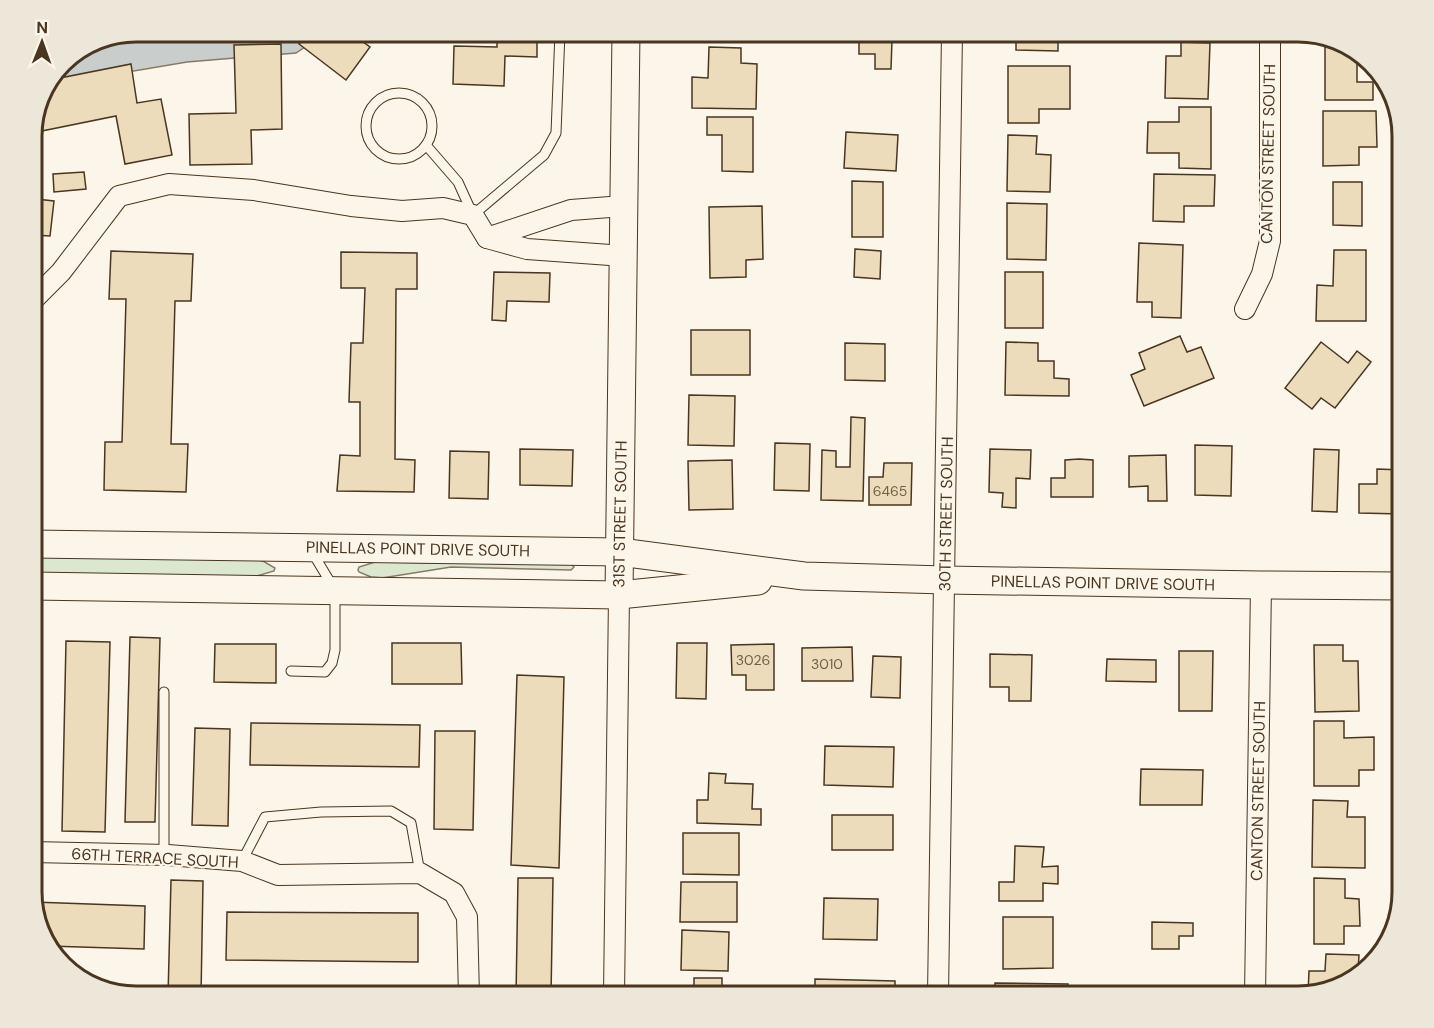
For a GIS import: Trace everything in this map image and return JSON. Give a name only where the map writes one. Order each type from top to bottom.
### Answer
[{"type":"street","name":"31ST STREET SOUTH","points":[[614,986],[626,42]]},
{"type":"street","name":"30TH STREET SOUTH","points":[[939,986],[952,42]]},
{"type":"street","name":"CANTON STREET SOUTH","points":[[1245,309],[1262,274],[1269,242],[1270,42]]},
{"type":"street","points":[[42,291],[61,272],[119,196],[169,184],[254,190],[351,206],[402,211],[443,208],[473,214],[487,238],[527,249],[624,256]]},
{"type":"street","points":[[487,238],[571,210],[623,206]]},
{"type":"street","name":"PINELLAS POINT DRIVE SOUTH","points":[[42,544],[620,552],[804,576],[1392,586]]},
{"type":"street","name":"PINELLAS POINT DRIVE SOUTH","points":[[42,586],[620,595],[804,576]]},
{"type":"street","name":"CANTON STREET SOUTH","points":[[1255,986],[1261,585]]},
{"type":"street","name":"66TH TERRACE SOUTH","points":[[42,852],[164,855],[242,861],[278,875],[420,873]]},
{"type":"street","points":[[420,873],[454,893],[467,917],[469,986]]},
{"type":"lane","points":[[426,146],[458,182],[473,214],[544,155],[556,133],[560,42]]},
{"type":"lane","points":[[392,93],[404,93],[415,97],[430,113],[431,135],[426,146],[409,158],[388,158],[379,153],[367,136],[368,115],[373,105],[392,93]]},
{"type":"lane","points":[[291,671],[325,672],[332,663],[335,650],[335,590],[309,547]]},
{"type":"lane","points":[[164,692],[164,855]]},
{"type":"lane","points":[[242,861],[264,817],[321,812],[390,811],[411,823],[420,873]]},
{"type":"green space","points":[[42,556],[251,559],[263,561],[275,568],[274,571],[253,577],[42,573]]},
{"type":"green space","points":[[375,562],[571,564],[574,567],[571,570],[451,567],[382,578],[371,577],[359,572],[359,567]]},
{"type":"shaded area","points":[[136,42],[312,42],[296,53],[187,62],[59,84],[68,72],[72,72],[74,65],[100,49],[118,44]]},
{"type":"building","points":[[301,42],[363,42],[370,47],[346,80],[299,44]]},
{"type":"building","points":[[497,42],[537,42],[537,57],[505,56],[504,86],[453,84],[454,46],[497,47]]},
{"type":"building","points":[[859,42],[892,42],[891,69],[875,69],[875,54],[859,54]]},
{"type":"building","points":[[1016,42],[1058,42],[1058,51],[1016,50]]},
{"type":"building","points":[[1181,42],[1210,43],[1208,99],[1165,98],[1166,56],[1181,56]]},
{"type":"building","points":[[281,44],[282,129],[251,130],[252,164],[190,165],[189,114],[236,113],[234,45]]},
{"type":"building","points":[[1325,46],[1345,55],[1357,64],[1357,82],[1373,82],[1373,100],[1325,100]]},
{"type":"building","points":[[709,47],[741,48],[741,63],[757,64],[756,109],[692,108],[692,77],[708,78]]},
{"type":"building","points":[[131,64],[137,103],[161,99],[172,155],[125,164],[116,116],[42,131],[45,112],[63,77]]},
{"type":"building","points":[[1008,66],[1070,66],[1070,109],[1039,109],[1039,123],[1008,123]]},
{"type":"building","points":[[1179,107],[1211,107],[1211,169],[1179,168],[1179,153],[1147,153],[1148,122],[1179,122]]},
{"type":"building","points":[[1323,111],[1376,111],[1377,147],[1359,147],[1359,165],[1323,166]]},
{"type":"building","points":[[707,117],[753,117],[753,172],[722,171],[722,135],[707,135]]},
{"type":"building","points":[[846,132],[898,135],[896,171],[844,168]]},
{"type":"building","points":[[1008,135],[1037,136],[1036,154],[1051,155],[1050,192],[1007,191]]},
{"type":"building","points":[[84,172],[86,189],[54,192],[53,174]]},
{"type":"building","points":[[1154,174],[1215,175],[1214,206],[1184,206],[1184,222],[1153,221]]},
{"type":"building","points":[[852,181],[883,182],[883,237],[852,237]]},
{"type":"building","points":[[1333,182],[1362,182],[1362,226],[1333,225]]},
{"type":"building","points":[[42,200],[54,201],[50,236],[42,236]]},
{"type":"building","points":[[1007,203],[1047,204],[1046,260],[1007,259]]},
{"type":"building","points":[[762,206],[763,259],[746,260],[746,277],[710,278],[709,207]]},
{"type":"building","points":[[1139,243],[1183,245],[1181,318],[1152,317],[1152,302],[1137,302]]},
{"type":"building","points":[[855,249],[881,251],[880,279],[854,277]]},
{"type":"building","points":[[1334,250],[1366,250],[1366,321],[1316,321],[1317,285],[1333,286]]},
{"type":"building","points":[[111,251],[193,254],[191,301],[175,301],[171,444],[188,444],[186,492],[104,490],[105,442],[122,442],[126,299],[109,299]]},
{"type":"building","points":[[341,252],[417,253],[417,289],[396,289],[395,459],[415,460],[414,492],[337,491],[340,455],[360,456],[360,402],[349,402],[351,343],[363,343],[365,288],[341,288]]},
{"type":"building","points":[[494,272],[550,273],[549,302],[507,301],[506,321],[492,320]]},
{"type":"building","points":[[1005,272],[1043,272],[1043,328],[1005,328]]},
{"type":"building","points":[[691,330],[750,330],[750,375],[691,375]]},
{"type":"building","points":[[1180,336],[1187,352],[1201,347],[1214,378],[1144,406],[1131,375],[1145,369],[1139,353]]},
{"type":"building","points":[[1006,342],[1038,343],[1038,361],[1054,361],[1054,378],[1069,379],[1069,396],[1005,395]]},
{"type":"building","points":[[1321,342],[1348,363],[1357,351],[1371,362],[1335,408],[1321,398],[1312,409],[1285,388]]},
{"type":"building","points":[[845,343],[885,344],[885,381],[845,380]]},
{"type":"building","points":[[689,395],[735,396],[734,446],[688,445]]},
{"type":"building","points":[[851,417],[865,418],[863,501],[821,500],[822,450],[836,451],[836,467],[850,467]]},
{"type":"building","points":[[775,443],[810,444],[809,491],[774,490]]},
{"type":"building","points":[[1195,445],[1232,446],[1231,496],[1195,495]]},
{"type":"building","points":[[520,449],[573,450],[572,486],[520,485]]},
{"type":"building","points":[[990,449],[1031,450],[1030,479],[1016,478],[1016,508],[1002,507],[1003,493],[989,492]]},
{"type":"building","points":[[1314,449],[1339,450],[1337,512],[1312,511]]},
{"type":"building","points":[[450,451],[489,452],[488,499],[449,498]]},
{"type":"building","points":[[1166,455],[1167,501],[1148,501],[1148,486],[1129,487],[1129,456]]},
{"type":"building","points":[[732,460],[733,509],[689,510],[688,461]]},
{"type":"building","points":[[1065,460],[1093,460],[1093,497],[1051,497],[1051,478],[1065,478]]},
{"type":"building","points":[[884,463],[912,463],[911,505],[869,505],[869,477],[883,477]]},
{"type":"building","points":[[1377,469],[1392,470],[1392,514],[1359,513],[1359,484],[1377,484]]},
{"type":"building","points":[[130,637],[160,638],[155,822],[125,822]]},
{"type":"building","points":[[66,641],[110,642],[105,832],[62,831]]},
{"type":"building","points":[[392,643],[461,643],[462,684],[392,684]]},
{"type":"building","points":[[677,643],[707,643],[706,699],[676,698]]},
{"type":"building","points":[[215,644],[276,644],[276,683],[214,682]]},
{"type":"building","points":[[774,644],[774,690],[746,690],[746,675],[732,675],[731,645]]},
{"type":"building","points":[[1314,645],[1343,645],[1343,661],[1358,661],[1359,711],[1315,712]]},
{"type":"building","points":[[852,647],[853,681],[802,681],[802,648]]},
{"type":"building","points":[[1179,651],[1213,651],[1212,711],[1179,711]]},
{"type":"building","points":[[990,654],[1032,655],[1031,701],[1009,701],[1009,687],[990,687]]},
{"type":"building","points":[[873,656],[901,657],[900,698],[871,697]]},
{"type":"building","points":[[1107,659],[1156,660],[1156,682],[1106,681]]},
{"type":"building","points":[[517,675],[564,677],[559,868],[511,865]]},
{"type":"building","points":[[1314,721],[1344,721],[1344,738],[1374,737],[1374,770],[1359,770],[1359,786],[1314,786]]},
{"type":"building","points":[[251,723],[420,725],[419,767],[250,765]]},
{"type":"building","points":[[195,728],[230,729],[228,826],[192,825]]},
{"type":"building","points":[[435,731],[475,731],[473,830],[434,829]]},
{"type":"building","points":[[825,746],[894,747],[893,787],[824,785]]},
{"type":"building","points":[[1141,769],[1203,770],[1202,805],[1140,805]]},
{"type":"building","points":[[709,773],[726,774],[725,783],[753,784],[752,809],[761,809],[761,825],[697,823],[697,800],[708,800]]},
{"type":"building","points":[[1313,800],[1348,801],[1347,817],[1365,817],[1365,868],[1312,867]]},
{"type":"building","points":[[832,815],[893,815],[893,850],[832,850]]},
{"type":"building","points":[[683,833],[739,833],[739,875],[683,874]]},
{"type":"building","points":[[1015,846],[1044,847],[1042,867],[1058,866],[1058,884],[1043,883],[1043,901],[999,901],[999,882],[1014,882]]},
{"type":"building","points":[[518,878],[553,878],[551,986],[516,986]]},
{"type":"building","points":[[1314,878],[1345,879],[1345,898],[1359,899],[1360,926],[1344,926],[1344,944],[1314,944]]},
{"type":"building","points":[[171,880],[203,881],[201,986],[168,986]]},
{"type":"building","points":[[681,882],[737,882],[737,922],[680,922]]},
{"type":"building","points":[[824,898],[878,899],[877,940],[823,939]]},
{"type":"building","points":[[43,902],[145,906],[144,949],[60,946],[47,922]]},
{"type":"building","points":[[227,912],[418,913],[418,962],[226,960]]},
{"type":"building","points":[[1003,917],[1053,917],[1053,968],[1003,969]]},
{"type":"building","points":[[1152,922],[1193,923],[1193,936],[1179,936],[1179,949],[1152,949]]},
{"type":"building","points":[[682,930],[729,932],[728,971],[681,970]]},
{"type":"building","points":[[1326,954],[1359,955],[1359,963],[1339,976],[1308,985],[1309,971],[1325,971]]},
{"type":"building","points":[[694,978],[722,978],[722,986],[694,986]]},
{"type":"building","points":[[815,979],[895,981],[895,986],[815,986]]},
{"type":"building","points":[[995,983],[1068,984],[1068,986],[995,986]]}]
